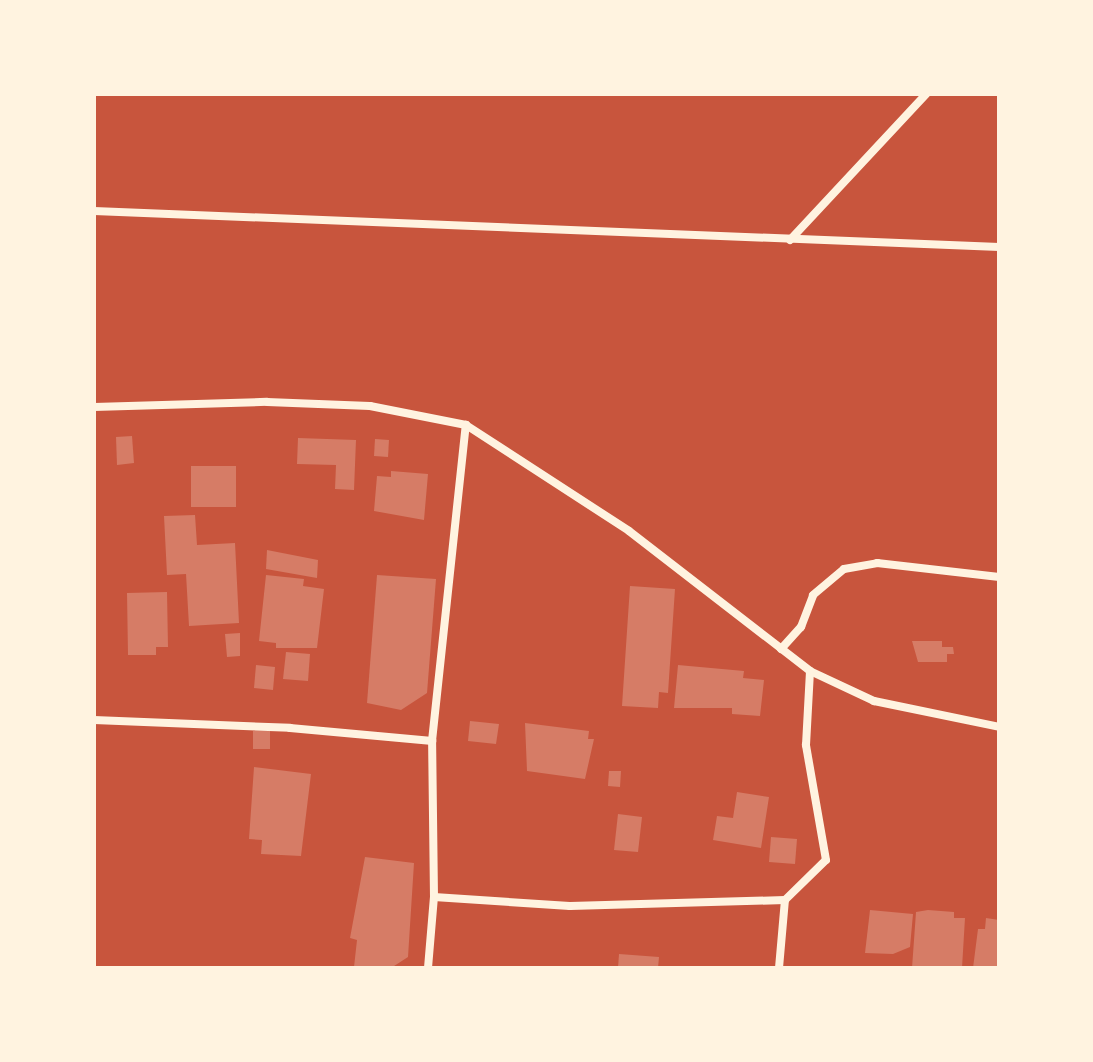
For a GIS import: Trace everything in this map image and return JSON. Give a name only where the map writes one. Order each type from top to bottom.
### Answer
[{"type":"street","points":[[790,240],[926,94]]},
{"type":"street","points":[[94,211],[999,247]]},
{"type":"street","points":[[94,407],[267,402],[370,406],[466,425],[629,531],[810,671],[874,701],[999,727]]},
{"type":"street","points":[[428,968],[434,897],[432,741],[466,425]]},
{"type":"street","points":[[781,649],[801,627],[813,595],[844,569],[877,563],[999,577]]},
{"type":"street","points":[[779,968],[785,900],[826,860],[806,745],[810,671]]},
{"type":"street","points":[[94,720],[290,728],[432,741]]},
{"type":"street","points":[[434,897],[570,906],[785,900]]},
{"type":"building","points":[[132,436],[134,463],[117,465],[116,437]]},
{"type":"building","points":[[298,438],[356,440],[354,490],[335,489],[336,465],[297,464]]},
{"type":"building","points":[[375,439],[389,440],[388,457],[374,456]]},
{"type":"building","points":[[191,466],[236,466],[236,507],[191,507]]},
{"type":"building","points":[[391,471],[428,474],[424,520],[374,511],[377,476],[391,477]]},
{"type":"building","points":[[195,515],[197,545],[235,543],[239,623],[189,626],[186,574],[167,575],[164,516]]},
{"type":"building","points":[[267,550],[318,560],[317,578],[266,569]]},
{"type":"building","points":[[266,575],[304,579],[303,586],[324,589],[317,648],[276,648],[276,643],[259,641]]},
{"type":"building","points":[[377,575],[436,579],[427,693],[401,710],[367,703]]},
{"type":"building","points":[[630,586],[675,589],[668,693],[659,692],[658,708],[622,706]]},
{"type":"building","points":[[167,592],[168,647],[156,647],[156,655],[128,655],[127,593]]},
{"type":"building","points":[[240,633],[240,656],[227,657],[225,634]]},
{"type":"building","points":[[912,641],[942,641],[942,647],[953,647],[954,654],[947,654],[947,662],[918,662]]},
{"type":"building","points":[[286,652],[310,654],[308,681],[283,679]]},
{"type":"building","points":[[256,665],[275,667],[273,690],[254,688]]},
{"type":"building","points":[[678,665],[744,671],[743,678],[764,680],[760,716],[732,714],[732,708],[674,708]]},
{"type":"building","points":[[470,721],[499,724],[496,744],[468,741]]},
{"type":"building","points":[[525,723],[589,731],[588,739],[594,739],[585,779],[527,771]]},
{"type":"building","points":[[253,731],[270,731],[270,749],[253,749]]},
{"type":"building","points":[[254,767],[311,774],[301,856],[261,854],[262,840],[249,839]]},
{"type":"building","points":[[609,771],[621,771],[620,787],[608,786]]},
{"type":"building","points":[[737,792],[769,797],[761,848],[713,840],[717,816],[733,818]]},
{"type":"building","points":[[618,814],[642,817],[638,852],[614,850]]},
{"type":"building","points":[[771,837],[797,839],[795,864],[769,862]]},
{"type":"building","points":[[365,857],[414,863],[408,957],[391,968],[354,967],[357,940],[350,938]]},
{"type":"building","points":[[870,910],[913,914],[910,947],[893,954],[865,953]]},
{"type":"building","points":[[916,912],[954,912],[954,918],[965,918],[962,968],[912,968]]},
{"type":"building","points":[[986,918],[999,920],[999,968],[973,968],[978,929],[985,929]]},
{"type":"building","points":[[619,954],[659,957],[658,968],[618,968]]}]
